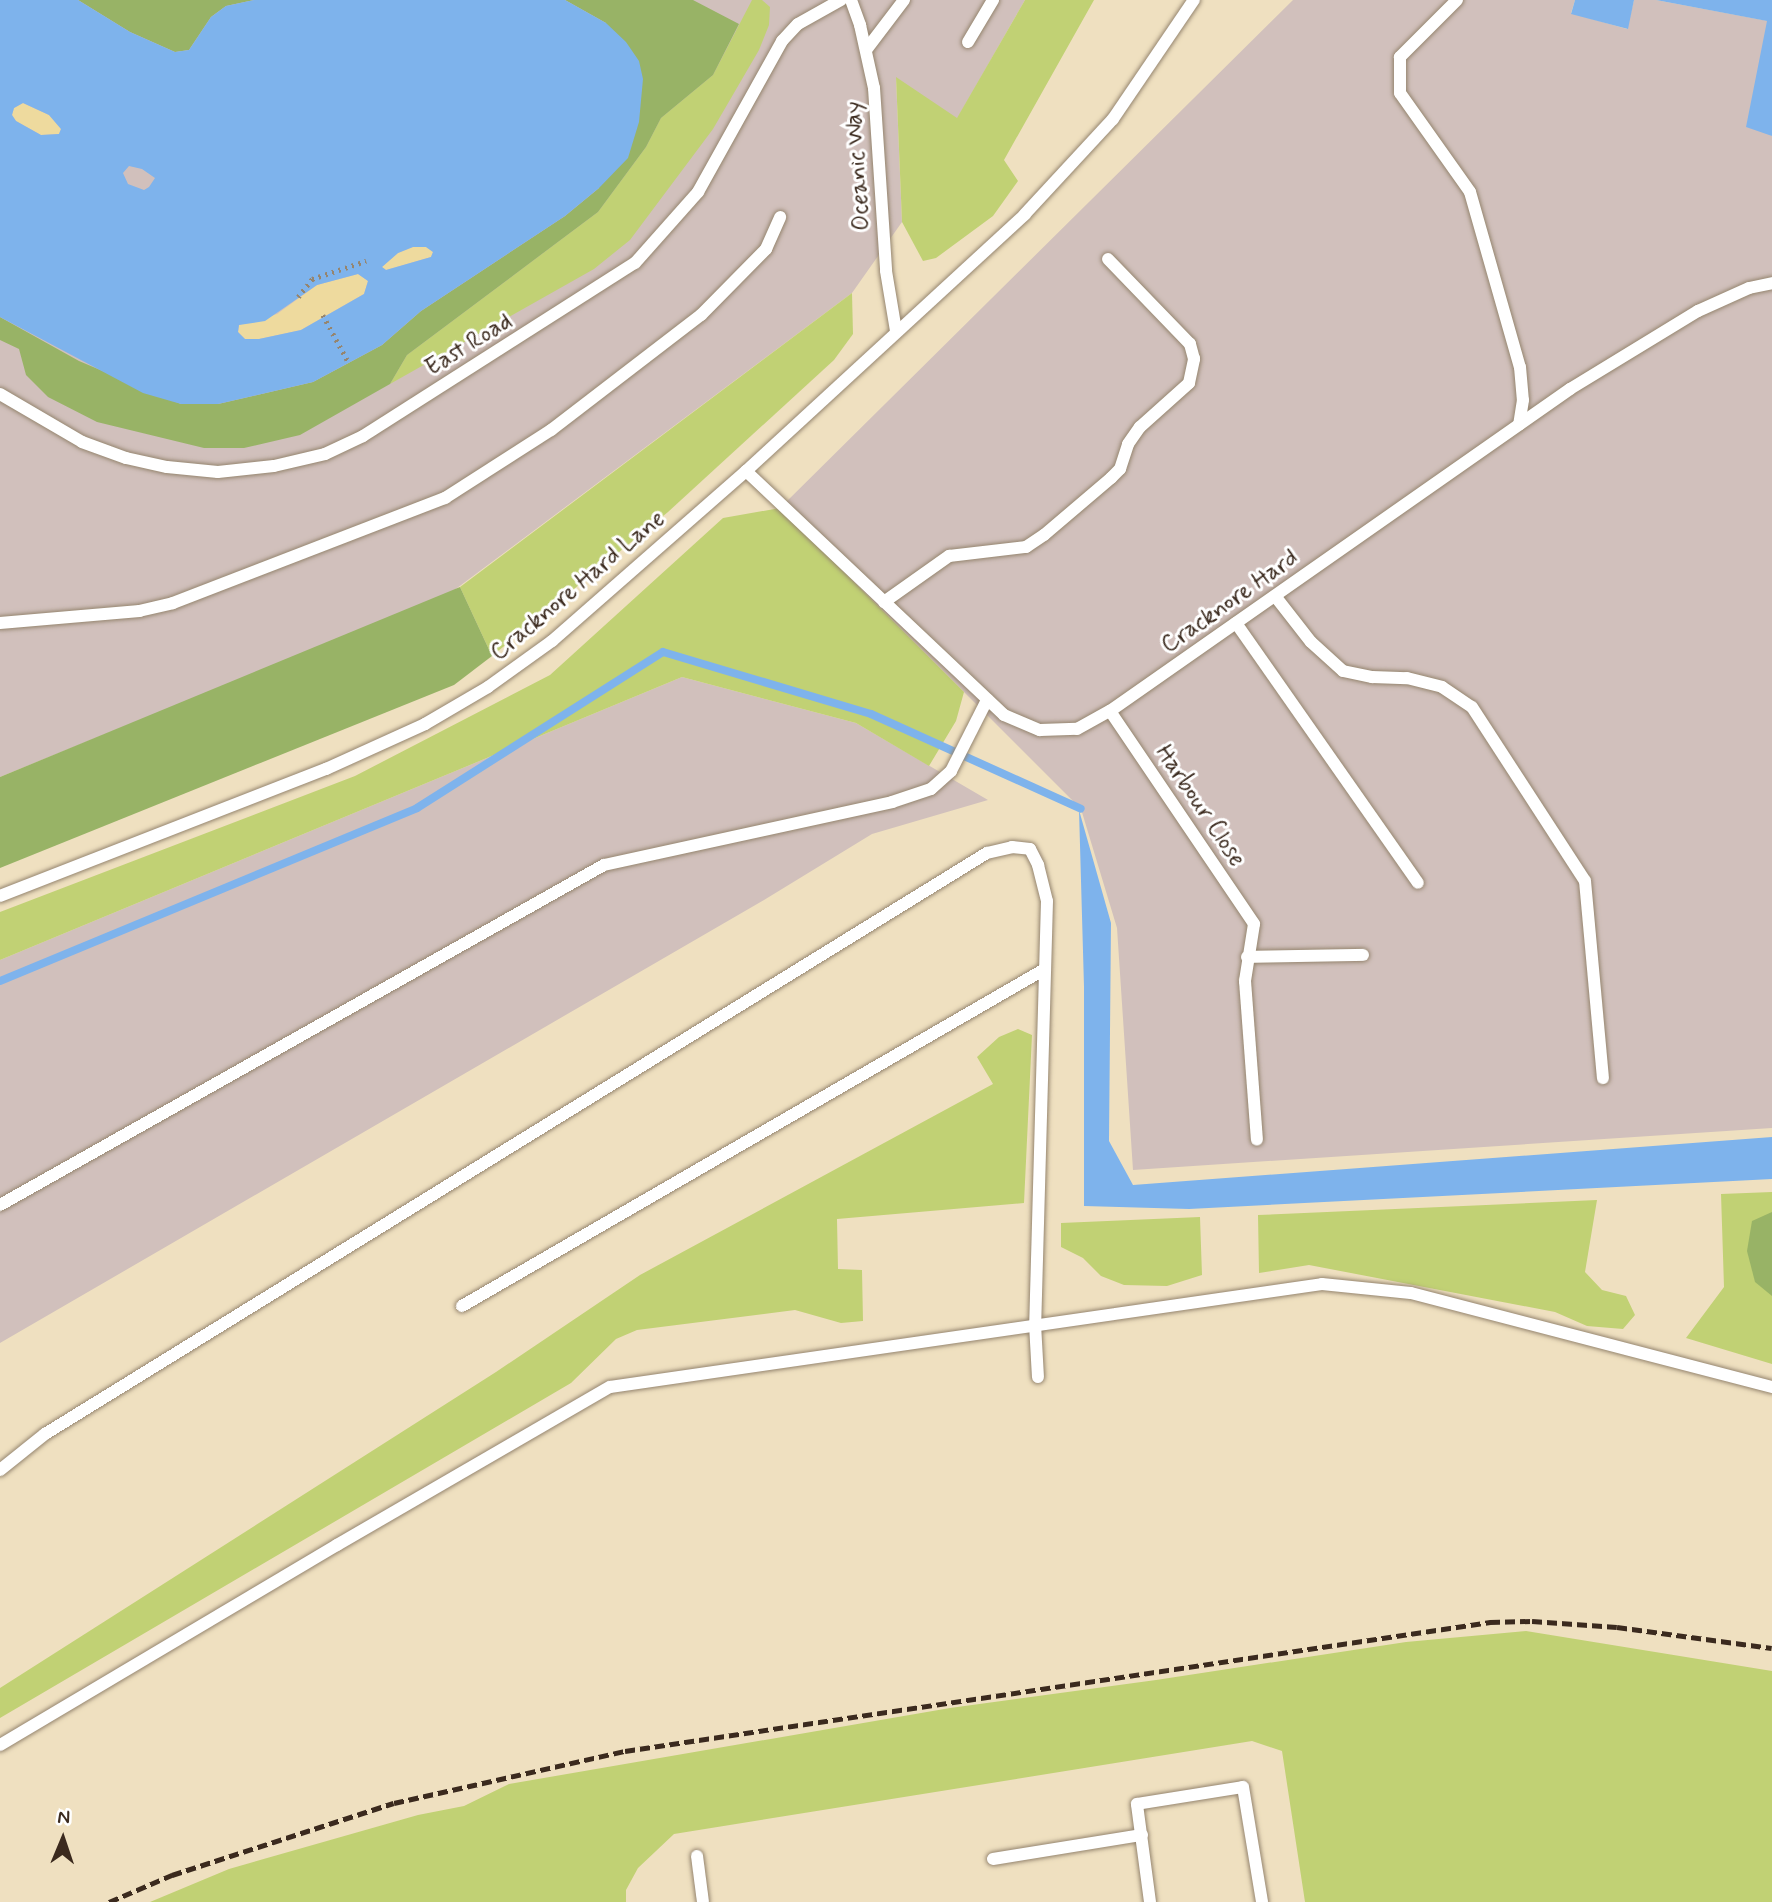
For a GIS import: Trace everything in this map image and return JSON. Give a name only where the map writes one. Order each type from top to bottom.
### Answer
[{"type":"lane","name":"East Road","points":[[0,394],[82,442],[126,458],[167,467],[218,471],[274,466],[325,454],[363,436],[635,263],[698,192],[782,41],[798,24],[841,0]]},
{"type":"lane","name":"Oceanic Way","points":[[851,0],[866,50],[878,132],[886,271],[896,331]]},
{"type":"lane","points":[[866,50],[904,0]]},
{"type":"lane","points":[[968,42],[993,0]]},
{"type":"lane","name":"Cracknore Hard Lane","points":[[0,896],[326,769],[425,724],[488,687],[552,641],[746,471],[1025,214],[1113,119],[1194,0]]},
{"type":"lane","points":[[1457,0],[1400,57],[1400,93],[1470,192],[1520,367],[1523,400],[1519,425]]},
{"type":"lane","points":[[0,623],[139,611],[173,603],[445,498],[551,430],[701,315],[766,249],[779,217]]},
{"type":"lane","points":[[884,602],[949,556],[1026,547],[1120,469],[1128,444],[1140,427],[1189,383],[1194,359],[1190,344],[1108,259]]},
{"type":"lane","name":"Cracknore Hard","points":[[746,471],[1004,715],[1040,730],[1077,729],[1110,711],[1570,389],[1698,311],[1749,288],[1772,284]]},
{"type":"lane","points":[[1275,596],[1311,642],[1343,671],[1372,677],[1407,678],[1442,687],[1472,707],[1585,881],[1603,1078]]},
{"type":"lane","points":[[1236,623],[1418,883]]},
{"type":"lane","points":[[0,1205],[604,865],[892,802],[931,789],[951,771],[987,700]]},
{"type":"lane","name":"Harbour Close","points":[[1110,711],[1254,924],[1247,957]]},
{"type":"lane","points":[[0,1470],[45,1434],[988,853],[1013,847],[1030,849],[1038,864],[1047,901],[1035,1324],[1038,1377]]},
{"type":"lane","points":[[1257,1140],[1245,981],[1247,957],[1363,955]]},
{"type":"lane","points":[[462,1306],[1045,969]]},
{"type":"lane","points":[[0,1745],[383,1517],[610,1387],[1322,1284],[1411,1293],[1772,1387]]},
{"type":"lane","points":[[1150,1902],[1137,1804],[1243,1787],[1262,1902]]},
{"type":"lane","points":[[993,1858],[1142,1835]]},
{"type":"lane","points":[[697,1856],[704,1902]]},
{"type":"path","points":[[298,297],[312,279],[366,261]]},
{"type":"path","points":[[323,315],[349,362]]},
{"type":"shaded area","points":[[0,0],[1025,0],[957,119],[896,78],[902,222],[852,293],[449,594],[0,777]]},
{"type":"shaded area","points":[[1293,0],[1575,0],[1571,13],[1627,29],[1634,0],[1656,0],[1768,21],[1772,102],[1766,132],[1772,136],[1772,1128],[1133,1170],[1117,928],[1081,809],[780,508]]},
{"type":"shaded area","points":[[682,677],[856,723],[988,800],[872,834],[764,900],[0,1343],[0,960]]},
{"type":"green space","points":[[78,0],[254,0],[226,6],[211,17],[189,50],[175,52],[130,32]]},
{"type":"green space","points":[[565,0],[693,0],[739,24],[713,75],[661,118],[646,147],[598,212],[407,355],[390,384],[300,435],[244,448],[204,448],[97,422],[48,397],[26,375],[19,349],[0,340],[0,317],[79,361],[181,404],[218,404],[313,382],[382,345],[421,311],[565,216],[599,188],[606,23]]},
{"type":"green space","points":[[752,0],[762,0],[770,7],[769,25],[759,50],[713,129],[630,240],[594,269],[390,384],[407,355],[598,212],[646,147],[661,118],[713,75]]},
{"type":"green space","points":[[1025,0],[1094,0],[1004,160],[1018,181],[993,216],[936,258],[923,261],[902,222],[896,77],[957,118]]},
{"type":"green space","points":[[852,293],[853,334],[834,360],[668,512],[492,656],[460,587]]},
{"type":"green space","points":[[780,508],[964,692],[956,721],[929,766],[856,723],[682,677],[0,960],[0,912],[355,776],[550,675],[723,518]]},
{"type":"green space","points":[[460,587],[492,656],[454,685],[0,868],[0,777]]},
{"type":"green space","points":[[1018,1029],[1032,1035],[1024,1203],[837,1219],[838,1269],[862,1270],[863,1321],[841,1323],[795,1310],[637,1330],[616,1339],[571,1383],[0,1718],[0,1688],[496,1372],[640,1275],[993,1084],[977,1057],[999,1037]]},
{"type":"green space","points":[[1772,1192],[1772,1364],[1686,1338],[1724,1287],[1721,1194]]},
{"type":"green space","points":[[1597,1200],[1585,1272],[1602,1290],[1626,1296],[1635,1315],[1623,1329],[1587,1326],[1555,1312],[1309,1265],[1259,1273],[1258,1215]]},
{"type":"green space","points":[[1772,1212],[1772,1296],[1755,1282],[1747,1251],[1752,1221]]},
{"type":"green space","points":[[1200,1217],[1202,1275],[1167,1286],[1124,1285],[1101,1276],[1083,1258],[1061,1247],[1061,1223]]},
{"type":"green space","points":[[1526,1631],[1772,1671],[1772,1902],[1305,1902],[1282,1751],[1252,1741],[674,1834],[638,1868],[626,1890],[626,1902],[150,1902],[229,1869],[418,1815],[464,1806],[509,1784],[950,1708],[1406,1642]]},
{"type":"sand","points":[[23,103],[49,115],[61,129],[59,134],[41,135],[16,121],[12,115],[14,108]]},
{"type":"sand","points":[[413,247],[426,247],[433,252],[431,257],[386,270],[382,267],[398,253]]},
{"type":"sand","points":[[358,274],[368,281],[364,294],[301,330],[259,339],[245,339],[238,332],[239,325],[277,314],[317,285]]},
{"type":"water","points":[[0,0],[78,0],[130,32],[175,52],[189,50],[211,17],[226,6],[254,0],[565,0],[606,23],[626,42],[639,61],[643,79],[639,122],[628,158],[599,188],[565,216],[421,311],[382,345],[313,382],[218,404],[181,404],[143,393],[0,317]],"holes":[[[23,103],[49,115],[61,129],[59,134],[41,135],[16,121],[12,115],[14,108]],[[129,166],[142,169],[155,178],[144,190],[128,184],[123,173]],[[413,247],[426,247],[433,252],[431,257],[386,270],[382,267],[398,253]],[[358,274],[368,281],[364,294],[301,330],[259,339],[245,339],[238,332],[239,325],[265,321],[317,285]]]},
{"type":"water","points":[[1575,0],[1634,0],[1628,29],[1571,14]]},
{"type":"water","points":[[1656,0],[1772,0],[1772,136],[1746,127],[1767,21]]},
{"type":"water","points":[[1079,810],[1111,923],[1109,1141],[1133,1185],[1772,1137],[1772,1179],[1189,1209],[1084,1206],[1084,987]]},
{"type":"waterway","points":[[0,981],[417,808],[663,652],[871,714],[1081,809]]},
{"type":"railway","points":[[109,1902],[172,1875],[394,1803],[625,1751],[1490,1622],[1532,1621],[1617,1627],[1772,1648]]}]
